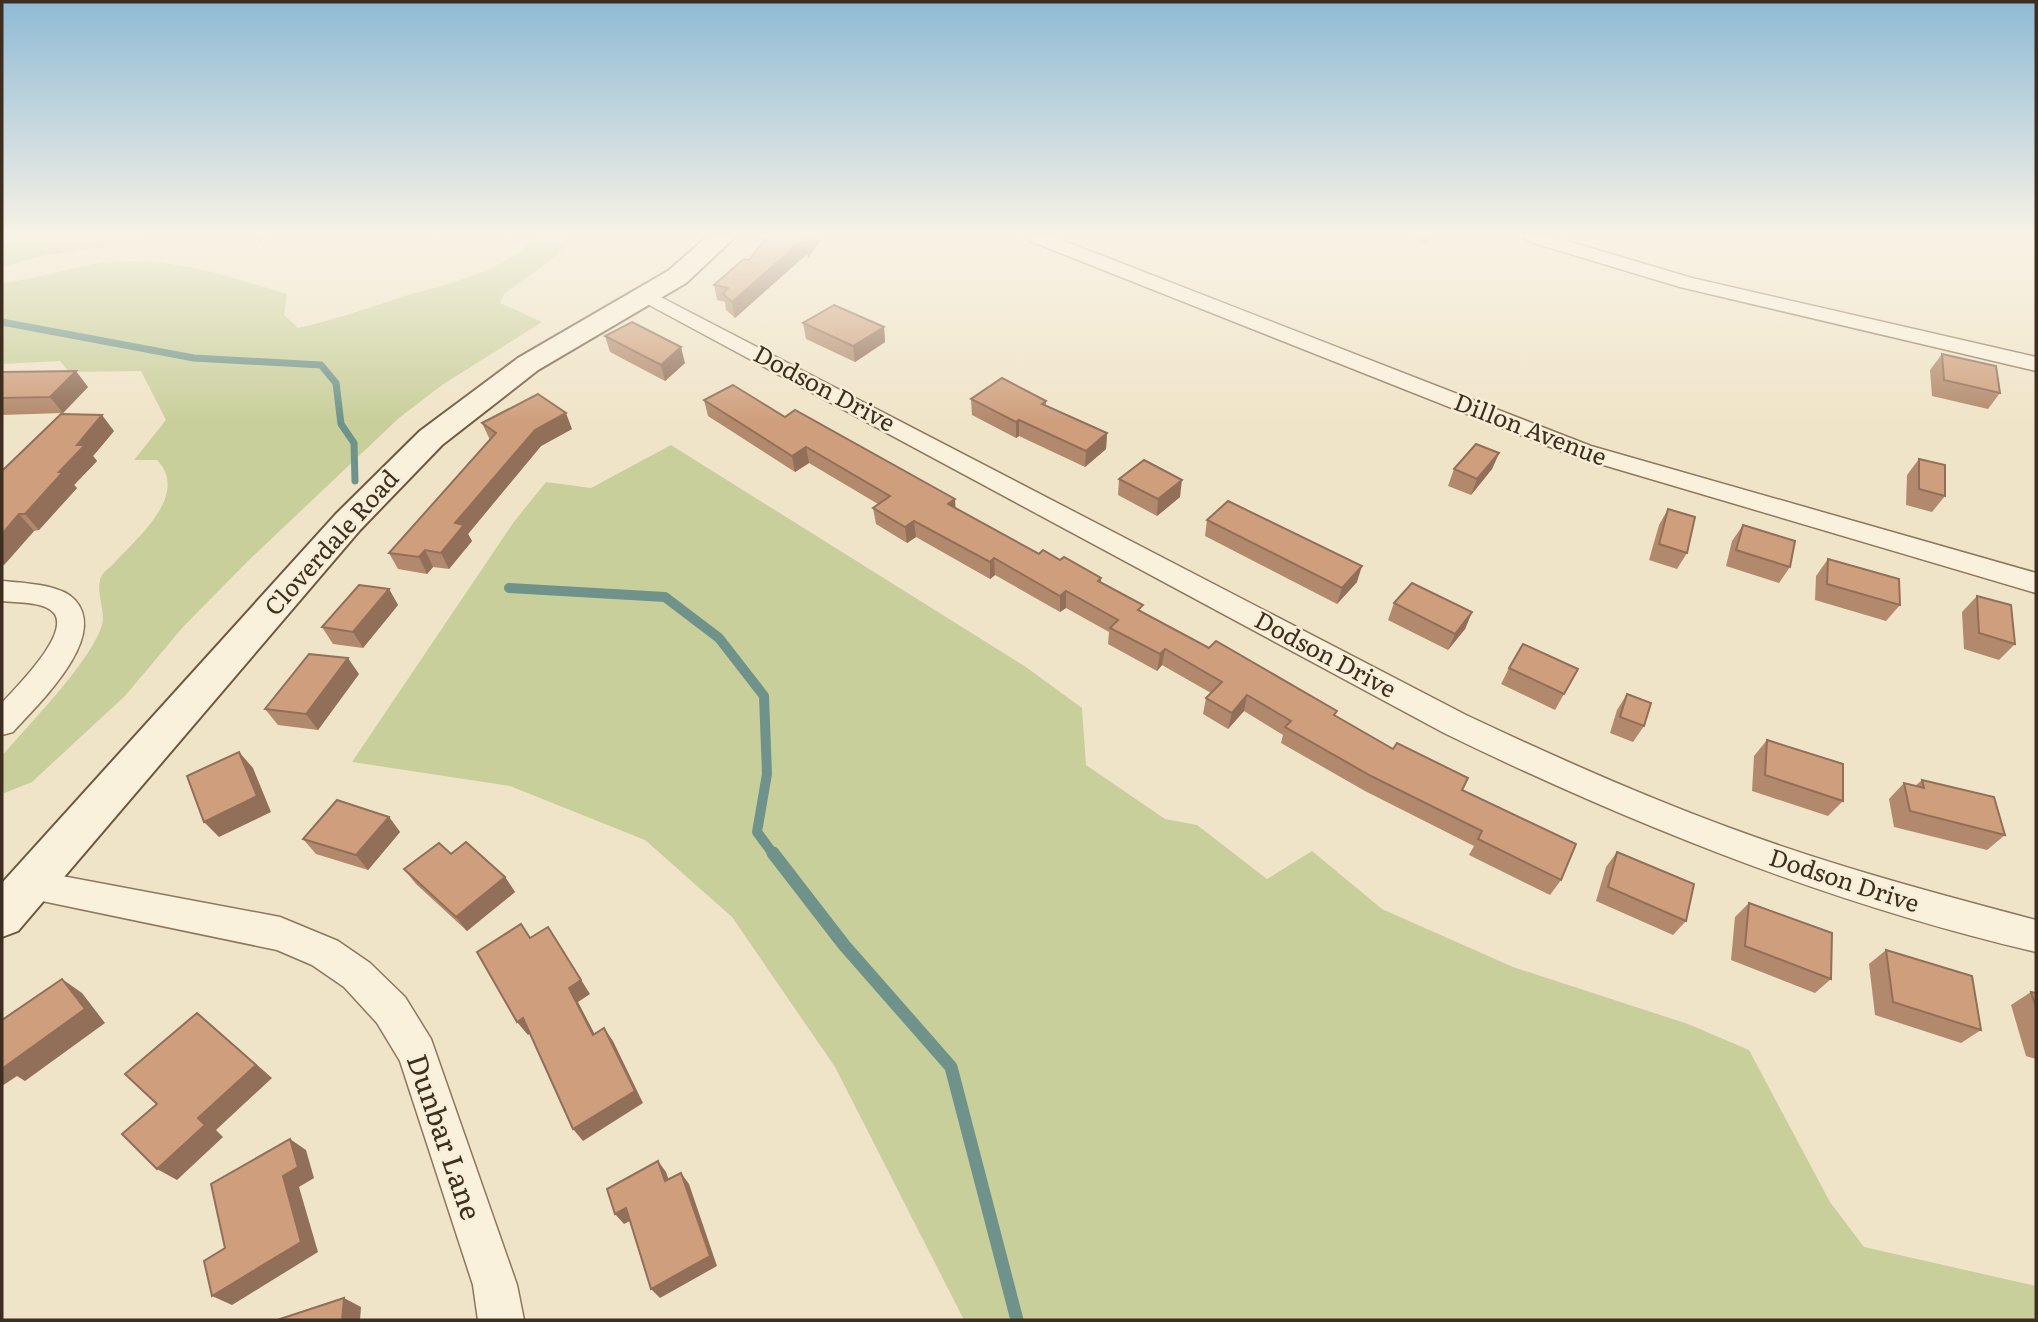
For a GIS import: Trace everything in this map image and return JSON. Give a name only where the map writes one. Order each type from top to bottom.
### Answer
[{"type":"street","name":"Cloverdale Road","points":[[2,916],[348,522],[406,461],[452,421],[516,372],[642,299]]},
{"type":"street","name":"Dodson Drive","points":[[652,299],[1455,724],[1560,775],[1677,823],[1802,869],[1936,911],[2036,936]]},
{"type":"street","name":"Dillon Avenue","points":[[1194,299],[1593,455],[2036,583]]},
{"type":"street","points":[[1758,299],[2036,364]]},
{"type":"street","points":[[2,591],[30,591],[55,598],[67,607],[72,626],[64,650],[2,723]]},
{"type":"street","name":"Dunbar Lane","points":[[30,885],[280,934],[325,953],[357,975],[391,1010],[417,1053],[495,1285],[501,1320]]},
{"type":"green space","points":[[2,299],[286,299],[284,315],[298,328],[400,299],[502,299],[500,303],[542,322],[442,385],[399,418],[248,561],[183,627],[125,696],[32,782],[2,794],[2,756],[58,693],[85,657],[103,620],[99,589],[101,577],[157,514],[168,487],[166,473],[157,460],[134,460],[166,420],[141,371],[69,372],[60,361],[2,364]]},
{"type":"green space","points":[[671,445],[1026,667],[1082,708],[1086,765],[1165,819],[1197,825],[1267,879],[1312,851],[1382,909],[1513,967],[1688,1024],[1749,1050],[1830,1202],[1864,1247],[2036,1286],[2036,1320],[964,1320],[835,1067],[732,917],[645,840],[510,786],[352,762],[513,523],[546,482],[591,488]]},
{"type":"building","points":[[834,305],[884,327],[853,346],[803,323]]},
{"type":"building","points":[[632,322],[681,347],[661,365],[605,336]]},
{"type":"building","points":[[1942,354],[1996,366],[2000,393],[1944,380]]},
{"type":"building","points":[[76,371],[50,397],[2,398],[2,372]]},
{"type":"building","points":[[1002,378],[1046,401],[1042,404],[1107,433],[1086,451],[1019,420],[1016,422],[971,399]]},
{"type":"building","points":[[733,385],[785,417],[795,410],[955,499],[948,504],[1039,554],[1043,550],[1060,560],[1064,557],[1101,578],[1098,581],[1143,605],[1138,610],[1209,648],[1216,641],[1337,711],[1334,715],[1393,749],[1397,743],[1468,778],[1462,790],[1576,844],[1561,880],[1478,839],[1482,831],[1371,776],[1285,727],[1291,721],[1247,695],[1232,713],[1206,698],[1222,682],[1165,649],[1160,654],[1110,628],[1118,620],[1066,591],[1060,596],[994,558],[990,562],[914,521],[905,527],[873,508],[890,496],[806,447],[792,456],[704,400]]},
{"type":"building","points":[[538,394],[566,413],[535,430],[455,523],[464,525],[441,553],[425,550],[419,557],[389,553],[496,433],[482,423]]},
{"type":"building","points":[[61,414],[102,415],[77,445],[85,445],[59,472],[63,472],[25,514],[19,514],[2,534],[2,471]]},
{"type":"building","points":[[1476,444],[1499,453],[1477,479],[1454,469]]},
{"type":"building","points":[[1919,459],[1945,465],[1945,496],[1919,489]]},
{"type":"building","points":[[1144,460],[1182,480],[1158,499],[1119,479]]},
{"type":"building","points":[[1228,501],[1362,566],[1342,588],[1207,520]]},
{"type":"building","points":[[1668,509],[1695,517],[1687,553],[1659,544]]},
{"type":"building","points":[[1743,525],[1795,541],[1790,567],[1736,550]]},
{"type":"building","points":[[1828,559],[1899,579],[1900,605],[1827,584]]},
{"type":"building","points":[[1412,583],[1472,612],[1455,634],[1394,603]]},
{"type":"building","points":[[359,585],[389,589],[353,632],[322,627]]},
{"type":"building","points":[[1977,596],[2011,605],[2015,644],[1979,633]]},
{"type":"building","points":[[1523,644],[1578,669],[1564,694],[1509,668]]},
{"type":"building","points":[[309,654],[348,658],[306,714],[265,709]]},
{"type":"building","points":[[1627,694],[1651,703],[1644,726],[1620,717]]},
{"type":"building","points":[[1767,740],[1843,764],[1843,801],[1765,775]]},
{"type":"building","points":[[239,752],[257,796],[204,822],[187,776]]},
{"type":"building","points":[[1922,780],[1994,797],[2005,835],[1910,811],[1904,783],[1924,788]]},
{"type":"building","points":[[337,800],[389,817],[356,855],[303,839]]},
{"type":"building","points":[[466,842],[505,877],[456,917],[404,869],[439,843],[451,854]]},
{"type":"building","points":[[1617,852],[1694,884],[1686,921],[1608,887]]},
{"type":"building","points":[[1749,903],[1832,933],[1831,979],[1745,946]]},
{"type":"building","points":[[521,924],[530,938],[548,927],[581,980],[569,988],[593,1035],[604,1028],[635,1091],[573,1129],[523,1018],[517,1022],[477,952]]},
{"type":"building","points":[[1886,950],[1972,976],[1981,1030],[1893,1002]]},
{"type":"building","points":[[62,979],[85,1009],[3,1068],[2,1020]]},
{"type":"building","points":[[2031,992],[2036,993],[2036,1007]]},
{"type":"building","points":[[197,1013],[256,1065],[198,1118],[205,1125],[157,1169],[122,1134],[157,1104],[125,1074]]},
{"type":"building","points":[[290,1139],[298,1167],[283,1176],[301,1242],[212,1296],[204,1261],[225,1248],[211,1184]]},
{"type":"building","points":[[658,1161],[665,1181],[681,1173],[710,1256],[651,1289],[626,1208],[615,1214],[607,1189]]},
{"type":"building","points":[[344,1298],[342,1320],[277,1320]]},
{"type":"waterway","points":[[2,322],[194,358],[321,365],[336,383],[341,424],[354,443],[355,481]]},
{"type":"waterway","points":[[509,588],[665,597],[719,638],[764,696],[767,774],[757,832],[774,855]]},
{"type":"waterway","points":[[773,853],[844,945],[951,1067],[1017,1320]]}]
